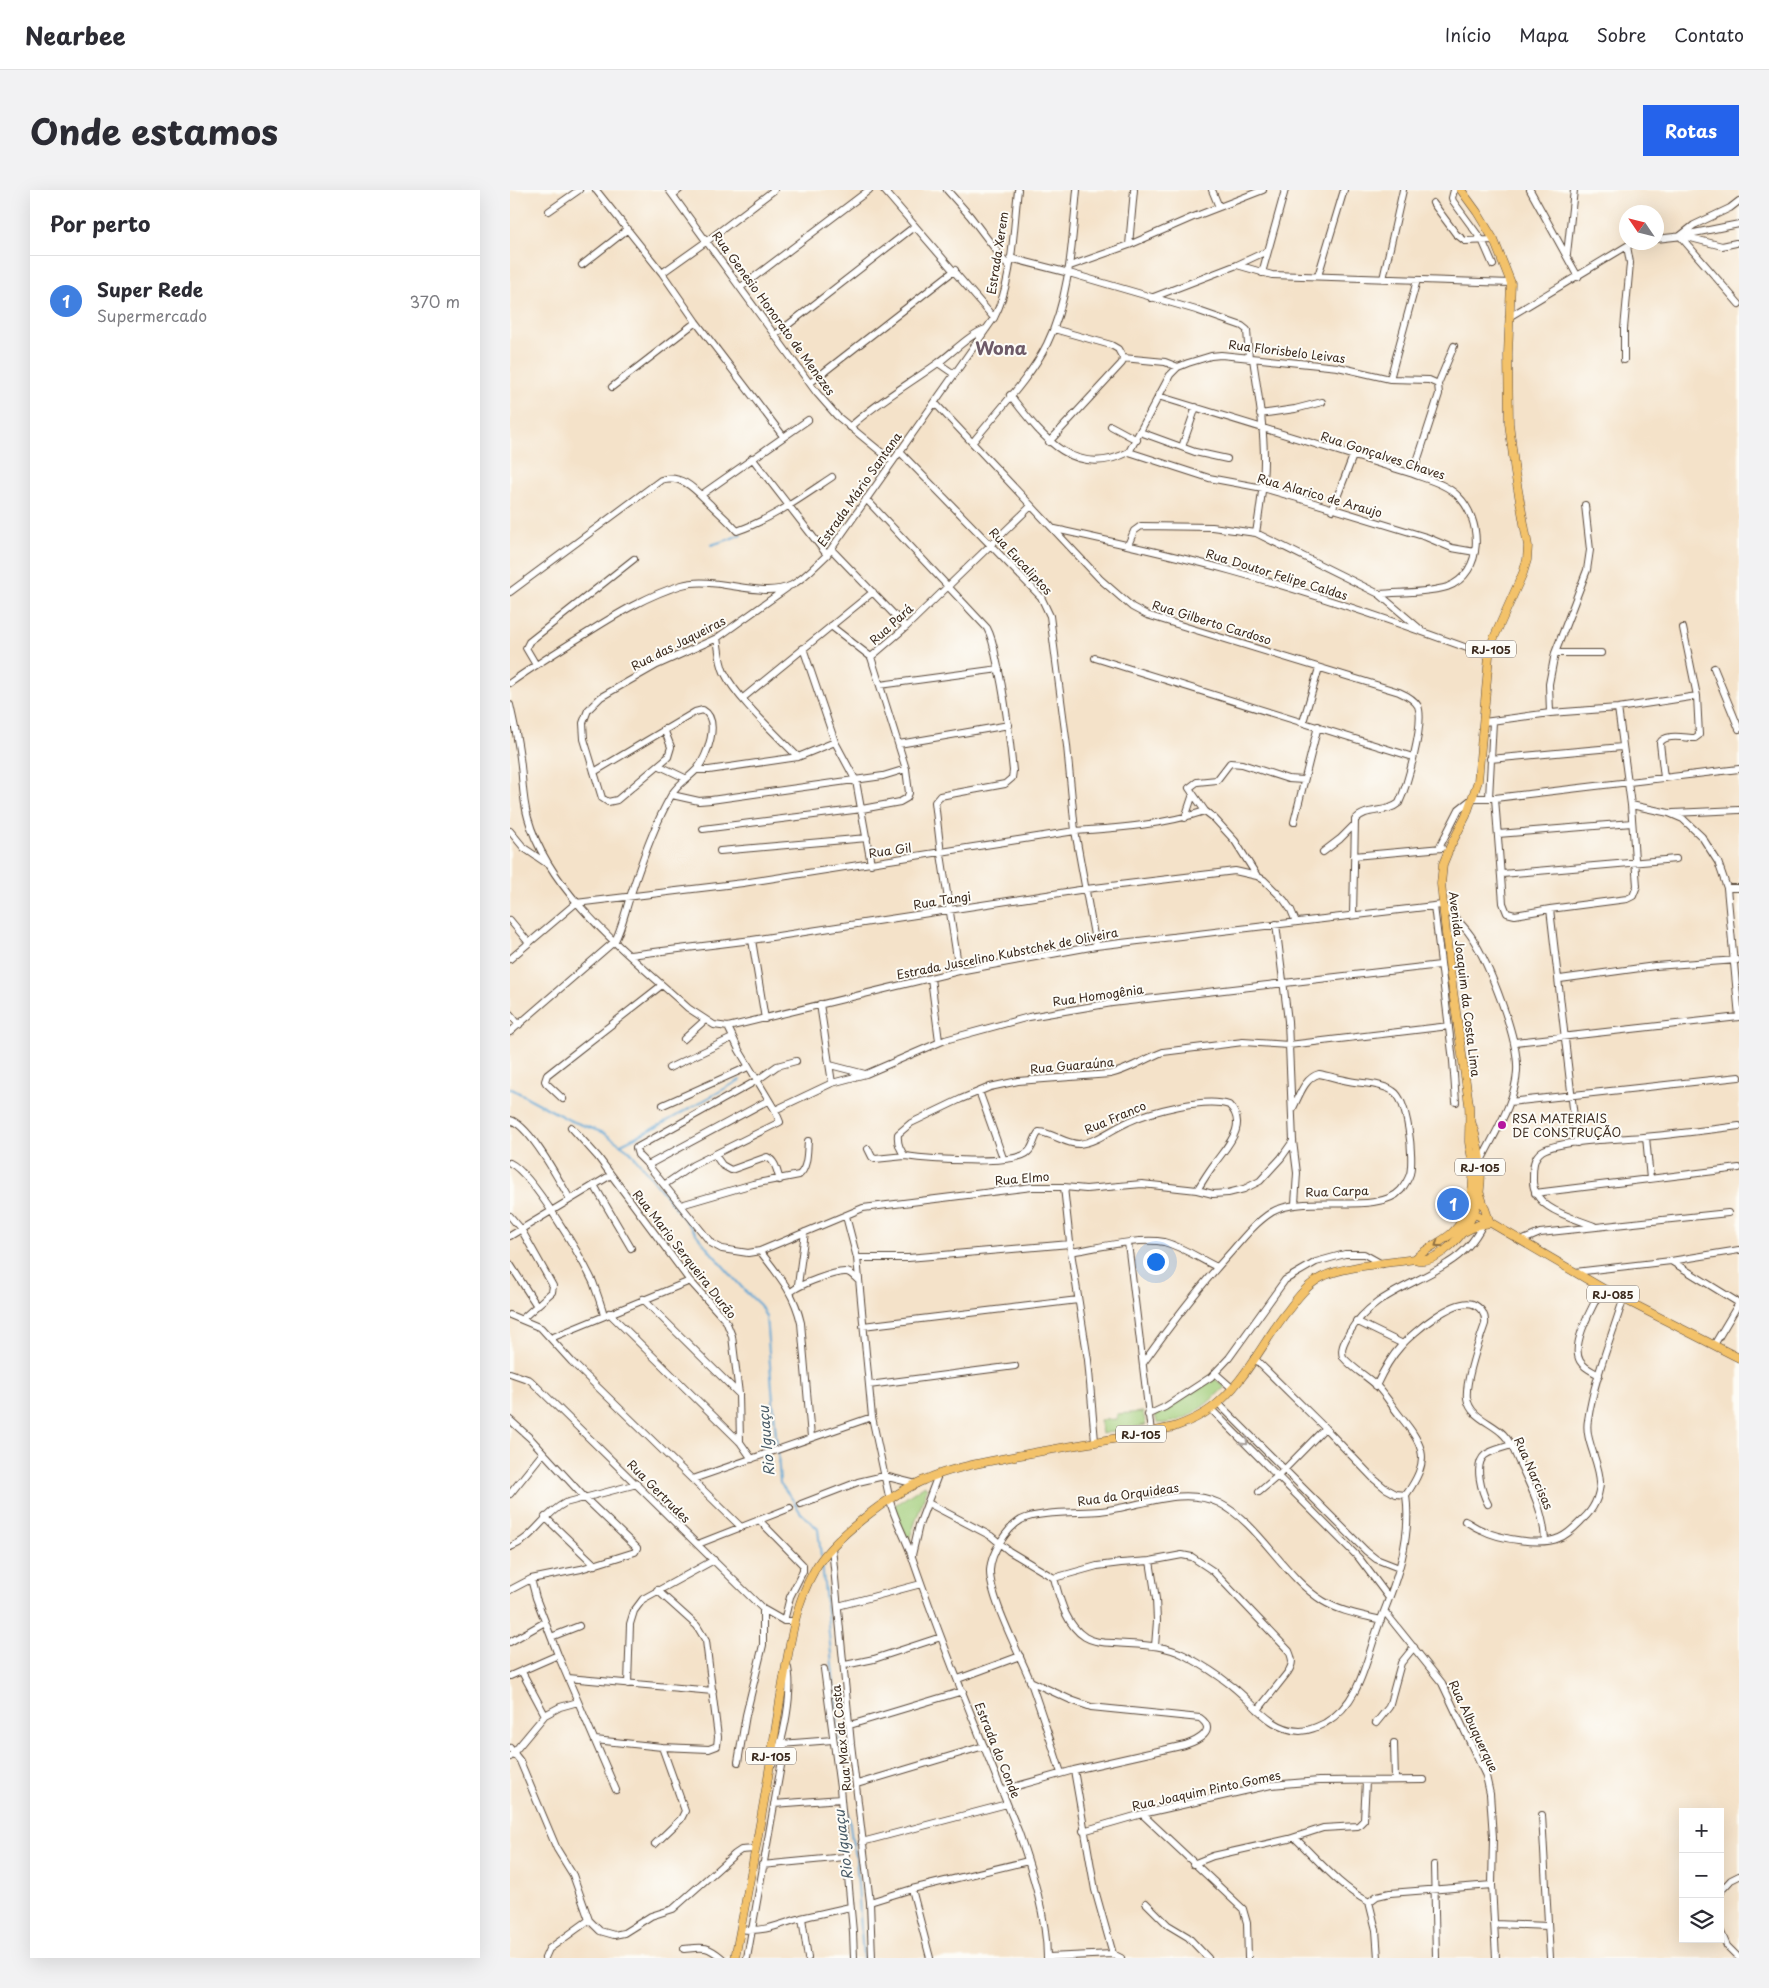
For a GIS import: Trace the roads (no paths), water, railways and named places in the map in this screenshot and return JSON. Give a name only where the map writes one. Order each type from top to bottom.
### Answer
[{"type":"main road","name":"Avenida Joaquim da Costa Lima","points":[[736,1955],[794,1621],[802,1595],[826,1553],[869,1515],[916,1484],[938,1475],[962,1467],[1174,1427],[1197,1418],[1218,1403],[1232,1388],[1276,1324],[1301,1293],[1310,1285],[1321,1277],[1334,1272],[1415,1259],[1420,1261],[1427,1260],[1438,1255],[1452,1244],[1463,1232],[1474,1213],[1479,1193],[1480,1163],[1476,1136],[1471,1121],[1463,1058],[1438,906],[1443,864],[1473,798],[1478,781],[1489,656],[1493,640],[1523,573],[1528,553],[1527,531],[1515,473],[1509,423],[1511,284],[1494,240],[1461,190]]},
{"type":"main road","name":"Avenida Joaquim da Costa Lima","points":[[1415,1259],[1453,1232],[1460,1222],[1474,1183],[1469,1141],[1471,1121]]},
{"type":"main road","points":[[1463,1232],[1470,1228],[1487,1224],[1479,1193]]},
{"type":"main road","points":[[1460,1222],[1474,1213],[1470,1197]]},
{"type":"main road","name":"RJ-085","points":[[1474,1213],[1487,1224],[1521,1241],[1602,1288],[1739,1358]]},
{"type":"street","points":[[549,211],[579,190]]},
{"type":"street","points":[[596,190],[628,229],[783,436]]},
{"type":"street","points":[[671,192],[679,190]]},
{"type":"street","points":[[662,274],[774,190]]},
{"type":"street","points":[[741,287],[869,190]]},
{"type":"street","points":[[884,190],[994,318]]},
{"type":"street","points":[[947,190],[1008,266]]},
{"type":"street","name":"Estrada Xerem","points":[[994,318],[1003,297],[1010,258],[1018,190]]},
{"type":"street","points":[[973,442],[1038,360],[1054,329],[1070,270],[1078,190]]},
{"type":"street","points":[[1129,245],[1134,190]]},
{"type":"street","points":[[1212,190],[1219,207]]},
{"type":"street","points":[[1070,270],[1263,190]]},
{"type":"street","points":[[1262,273],[1285,190]]},
{"type":"street","points":[[1318,276],[1344,190]]},
{"type":"street","points":[[1383,279],[1403,190]]},
{"type":"street","points":[[1454,190],[1453,201],[1482,242],[1493,265]]},
{"type":"street","points":[[1530,190],[1578,277]]},
{"type":"street","points":[[1567,254],[1574,190]]},
{"type":"street","name":"Rua Genesio Honorato de Menezes","points":[[671,192],[826,404],[850,427],[892,461]]},
{"type":"street","points":[[1681,236],[1694,225],[1730,208],[1739,200]]},
{"type":"street","points":[[1433,203],[1461,238],[1470,242],[1494,240]]},
{"type":"street","points":[[1664,237],[1681,236],[1739,224]]},
{"type":"street","points":[[775,335],[915,226]]},
{"type":"street","points":[[582,265],[628,229]]},
{"type":"street","points":[[1681,236],[1722,246],[1736,243]]},
{"type":"street","points":[[1681,236],[1739,304]]},
{"type":"street","points":[[1511,314],[1578,277],[1622,250]]},
{"type":"street","points":[[1624,360],[1624,329],[1630,263],[1628,250]]},
{"type":"street","points":[[1151,298],[1267,252]]},
{"type":"street","points":[[1010,258],[1070,270],[1151,298],[1206,313],[1242,326],[1247,330],[1263,429],[1263,488],[1256,533]]},
{"type":"street","points":[[1237,265],[1262,273],[1511,284]]},
{"type":"street","points":[[810,383],[954,270]]},
{"type":"street","points":[[1390,379],[1417,280]]},
{"type":"street","name":"Estrada Mário Santana","points":[[510,683],[639,602],[685,584],[772,589],[792,584],[830,552],[994,318]]},
{"type":"street","points":[[612,387],[696,322]]},
{"type":"street","points":[[850,427],[875,406],[938,363],[977,333],[986,329]]},
{"type":"street","points":[[1049,442],[1122,363],[1123,358],[1118,349],[1111,345],[1054,329]]},
{"type":"street","points":[[1413,474],[1439,394],[1438,384],[1454,346]]},
{"type":"street","name":"Rua Florisbelo Leivas","points":[[1178,367],[1211,356],[1228,355],[1338,367],[1390,379],[1429,380],[1438,384]]},
{"type":"street","points":[[1010,395],[1049,442],[1063,452],[1087,461],[1114,459],[1129,452],[1170,375],[1178,367],[1164,362],[1123,358]]},
{"type":"street","points":[[938,363],[954,374]]},
{"type":"street","name":"Rua Gonçalves Chaves","points":[[1158,396],[1413,474],[1444,486],[1459,497],[1473,520],[1476,540],[1472,563],[1464,574],[1448,586],[1379,594]]},
{"type":"street","points":[[1260,414],[1295,409],[1322,402]]},
{"type":"street","name":"Rua Gilberto Cardoso","points":[[935,403],[1031,506],[1116,594],[1132,607],[1147,615],[1399,692],[1410,698],[1418,708],[1419,724],[1411,770],[1399,802],[1384,810],[1360,815],[1355,820],[1354,826]]},
{"type":"street","points":[[1182,448],[1196,408]]},
{"type":"street","points":[[701,495],[808,420]]},
{"type":"street","points":[[1111,426],[1137,440]]},
{"type":"street","points":[[1140,432],[1182,448],[1226,459]]},
{"type":"street","name":"Rua Eucaliptos","points":[[899,451],[1041,597],[1047,606],[1050,616],[1064,723],[1075,831],[1096,946]]},
{"type":"street","name":"Rua Alarico de Araujo","points":[[1129,452],[1209,478],[1263,488],[1426,538],[1452,548],[1475,552]]},
{"type":"street","points":[[1332,510],[1353,456]]},
{"type":"street","points":[[752,458],[830,552],[873,592],[906,627]]},
{"type":"street","points":[[510,592],[660,480],[668,477],[679,479],[692,486],[737,531],[790,506],[832,477]]},
{"type":"street","points":[[866,499],[987,628],[991,634],[999,669],[1008,725],[1013,771],[1012,778],[1004,784],[938,798],[935,802],[959,971]]},
{"type":"street","points":[[1550,713],[1549,684],[1555,653],[1587,570],[1590,550],[1585,505]]},
{"type":"street","name":"Rua Pará","points":[[862,809],[900,802],[907,798],[909,794],[906,768],[871,657],[906,627],[1031,506]]},
{"type":"street","points":[[1128,545],[1134,531],[1141,526],[1212,527],[1256,533],[1379,594],[1423,632]]},
{"type":"street","name":"Rua Doutor Felipe Caldas","points":[[1053,528],[1187,559],[1267,581],[1423,632],[1489,656]]},
{"type":"street","points":[[536,665],[526,648],[529,642],[634,559]]},
{"type":"street","name":"Rua das Jaqueiras","points":[[660,766],[617,800],[608,802],[602,798],[584,739],[583,723],[588,710],[601,697],[657,665],[717,638],[792,584]]},
{"type":"street","points":[[743,698],[873,592]]},
{"type":"street","points":[[831,626],[871,657]]},
{"type":"street","points":[[1664,778],[1660,743],[1663,738],[1698,737],[1697,696],[1683,628]]},
{"type":"street","points":[[717,638],[723,670],[728,680],[798,757]]},
{"type":"street","points":[[804,648],[835,742],[856,781],[871,864]]},
{"type":"street","points":[[1555,653],[1601,652]]},
{"type":"street","points":[[1095,658],[1413,757]]},
{"type":"street","points":[[1304,722],[1320,668]]},
{"type":"street","points":[[1714,668],[1739,729]]},
{"type":"street","points":[[880,685],[999,669]]},
{"type":"street","points":[[1484,722],[1550,713],[1618,708],[1697,696]]},
{"type":"street","name":"Estrada Juscelino Kubstchek de Oliveira","points":[[510,706],[520,758],[528,818],[550,865],[576,903],[614,941],[688,1008],[705,1020],[722,1027],[765,1019],[959,971],[1096,946],[1438,906]]},
{"type":"street","points":[[1493,721],[1490,759],[1492,798],[1498,834],[1503,903],[1507,912],[1515,915],[1627,899],[1637,890],[1631,805],[1618,708]]},
{"type":"street","points":[[510,1032],[614,941],[621,928],[630,897],[658,824],[672,795],[686,778],[696,770],[710,740],[712,728],[709,716],[703,710],[695,712],[594,772]]},
{"type":"street","points":[[899,744],[1008,725]]},
{"type":"street","points":[[1294,822],[1318,726]]},
{"type":"street","points":[[664,729],[671,747],[660,766],[686,778]]},
{"type":"street","points":[[696,770],[709,770],[798,757],[835,742]]},
{"type":"street","points":[[1490,759],[1622,747]]},
{"type":"street","points":[[1185,818],[1191,791],[1197,782],[1217,780],[1230,763],[1242,764],[1288,778],[1304,780]]},
{"type":"street","points":[[672,795],[699,801],[856,781],[883,776],[906,768]]},
{"type":"street","points":[[1439,848],[1457,811],[1473,798],[1492,798],[1739,769]]},
{"type":"street","points":[[1191,791],[1205,811],[1235,841],[1256,876],[1264,880],[1284,900],[1296,922]]},
{"type":"street","points":[[1515,1042],[1739,1017],[1737,960],[1727,888],[1718,862],[1702,837],[1683,819],[1631,805]]},
{"type":"street","points":[[703,828],[862,809]]},
{"type":"street","points":[[1669,814],[1739,810]]},
{"type":"street","name":"Rua Gil","points":[[576,903],[743,884],[941,854],[1075,831],[1130,827],[1185,818],[1205,811]]},
{"type":"street","points":[[1498,834],[1632,823]]},
{"type":"street","points":[[1323,852],[1354,826]]},
{"type":"street","points":[[1353,915],[1354,826]]},
{"type":"street","points":[[510,831],[524,848],[550,865]]},
{"type":"street","points":[[720,851],[867,838]]},
{"type":"street","points":[[1354,856],[1450,847]]},
{"type":"street","points":[[1502,874],[1676,859]]},
{"type":"street","name":"Rua Tangi","points":[[630,955],[752,940],[1086,889],[1235,871],[1256,876]]},
{"type":"street","points":[[1727,888],[1739,888]]},
{"type":"street","points":[[565,912],[570,894]]},
{"type":"street","points":[[510,959],[576,903]]},
{"type":"street","points":[[1438,906],[1440,965],[1449,1026],[1456,1102]]},
{"type":"street","points":[[1438,906],[1470,935],[1482,956],[1506,1014],[1515,1042],[1517,1072],[1510,1102],[1480,1163]]},
{"type":"street","points":[[1550,909],[1560,979],[1564,1036],[1577,1143]]},
{"type":"street","points":[[510,920],[529,943]]},
{"type":"street","points":[[1276,924],[1284,984],[1289,1045],[1293,1141],[1296,1162],[1297,1190],[1295,1204]]},
{"type":"street","points":[[752,940],[765,1019]]},
{"type":"street","points":[[1560,979],[1656,966],[1737,960]]},
{"type":"street","name":"Rua Homogênia","points":[[775,1110],[832,1082],[866,1074],[939,1042],[1029,1017],[1112,1003],[1440,965]]},
{"type":"street","points":[[931,978],[939,1042]]},
{"type":"street","points":[[563,1099],[544,1081],[547,1075],[662,984]]},
{"type":"street","points":[[820,1004],[832,1082]]},
{"type":"street","points":[[510,1014],[519,1025]]},
{"type":"street","points":[[684,1039],[705,1020]]},
{"type":"street","name":"Rua Guaraúna","points":[[905,1156],[900,1149],[898,1134],[906,1126],[979,1091],[1018,1081],[1092,1076],[1124,1071],[1151,1056],[1163,1052],[1244,1042],[1289,1045],[1449,1026]]},
{"type":"street","points":[[664,1185],[693,1166],[778,1123],[780,1120],[748,1067],[728,1027]]},
{"type":"street","points":[[669,1068],[732,1038]]},
{"type":"street","points":[[1453,1061],[1463,1058]]},
{"type":"street","points":[[796,1062],[777,1066],[756,1080],[637,1146],[636,1150],[638,1155],[716,1247],[737,1252],[760,1251],[791,1292],[801,1323],[811,1437]]},
{"type":"street","points":[[830,1065],[866,1074]]},
{"type":"street","points":[[663,1105],[748,1067]]},
{"type":"street","name":"Rua Carpa","points":[[1144,1362],[1217,1267],[1273,1212],[1295,1204],[1357,1203],[1393,1197],[1400,1191],[1407,1180],[1410,1173],[1411,1153],[1403,1106],[1400,1098],[1390,1089],[1319,1074],[1306,1082],[1292,1110]]},
{"type":"street","points":[[1510,1102],[1739,1077]]},
{"type":"street","points":[[979,1091],[1002,1158]]},
{"type":"street","points":[[648,1165],[769,1100]]},
{"type":"street","name":"Rua Franco","points":[[868,1149],[875,1159],[905,1156],[952,1161],[1019,1156],[1030,1151],[1039,1132],[1079,1144],[1102,1136],[1144,1114],[1199,1103],[1214,1102],[1229,1105],[1236,1115],[1236,1132],[1231,1144],[1215,1163],[1197,1190]]},
{"type":"street","points":[[510,1120],[521,1127],[535,1142],[570,1200]]},
{"type":"street","points":[[1594,1226],[1549,1208],[1541,1201],[1535,1193],[1533,1183],[1534,1162],[1538,1154],[1556,1146],[1577,1143],[1739,1126]]},
{"type":"street","name":"Rua Mario Serqueira Durão","points":[[571,1127],[611,1175],[690,1281],[726,1322],[732,1336],[739,1394],[740,1442]]},
{"type":"street","points":[[1646,1137],[1650,1179]]},
{"type":"street","points":[[682,1205],[753,1184],[792,1178],[802,1173],[808,1141]]},
{"type":"street","name":"Rua Elmo","points":[[760,1251],[856,1211],[872,1207],[1032,1187],[1064,1187],[1086,1190],[1142,1184],[1197,1190],[1213,1194],[1228,1193],[1244,1189],[1260,1181],[1282,1158],[1293,1141]]},
{"type":"street","points":[[715,1155],[722,1165],[732,1170],[767,1157],[770,1158],[780,1180]]},
{"type":"street","points":[[1282,1158],[1296,1162]]},
{"type":"street","points":[[510,1163],[521,1169],[551,1210],[589,1276],[606,1314],[740,1442],[752,1459]]},
{"type":"street","points":[[1535,1193],[1739,1168]]},
{"type":"street","points":[[510,1236],[611,1175]]},
{"type":"street","points":[[594,1185],[631,1248]]},
{"type":"street","points":[[1064,1187],[1071,1252],[1088,1360],[1095,1441]]},
{"type":"street","points":[[1521,1241],[1540,1233],[1728,1213]]},
{"type":"street","points":[[510,1216],[521,1229],[553,1286],[552,1292],[522,1319]]},
{"type":"street","name":"Estrada do Conde","points":[[846,1216],[857,1258],[872,1417],[893,1514],[912,1555],[941,1637],[1028,1861],[1045,1928],[1047,1957]]},
{"type":"street","points":[[928,1503],[991,1536],[1008,1551],[1054,1578],[1061,1604],[1072,1626],[1087,1639],[1108,1643],[1172,1649],[1209,1669],[1233,1686],[1258,1710],[1279,1725],[1301,1731],[1316,1728],[1342,1711],[1360,1683],[1399,1568],[1408,1532],[1406,1495],[1418,1475],[1422,1459],[1420,1445],[1413,1432],[1376,1386],[1343,1357],[1341,1352],[1343,1344],[1356,1321],[1380,1300],[1449,1263],[1487,1224]]},
{"type":"street","points":[[798,1286],[804,1232]]},
{"type":"street","points":[[1071,1252],[1148,1241],[1162,1242],[1175,1246],[1217,1267]]},
{"type":"street","points":[[857,1258],[908,1258],[1070,1244]]},
{"type":"street","points":[[1128,1244],[1144,1362],[1151,1432]]},
{"type":"street","points":[[1575,1272],[1671,1261],[1739,1250]]},
{"type":"street","points":[[1148,1415],[1196,1388],[1215,1373],[1229,1358],[1285,1280],[1316,1262],[1345,1254],[1364,1254],[1382,1264]]},
{"type":"street","points":[[1671,1261],[1739,1303],[1714,1345]]},
{"type":"street","points":[[510,1264],[537,1306]]},
{"type":"street","points":[[791,1292],[798,1286],[842,1272],[852,1274],[858,1280]]},
{"type":"street","points":[[551,1338],[690,1281]]},
{"type":"street","points":[[1599,1375],[1586,1368],[1580,1361],[1578,1342],[1602,1288]]},
{"type":"street","points":[[643,1299],[739,1394]]},
{"type":"street","points":[[863,1326],[1078,1300]]},
{"type":"street","points":[[1465,1520],[1492,1534],[1532,1542],[1545,1541],[1561,1538],[1575,1527],[1595,1504],[1600,1481],[1587,1422],[1599,1375],[1624,1300]]},
{"type":"street","name":"Rua Narcisas","points":[[1376,1386],[1386,1365],[1403,1344],[1443,1311],[1457,1304],[1472,1303],[1479,1308],[1484,1315],[1485,1324],[1468,1382],[1467,1398],[1473,1412],[1505,1435],[1511,1445],[1540,1509],[1545,1541]]},
{"type":"street","points":[[510,1315],[535,1324],[551,1338],[572,1362],[740,1526]]},
{"type":"street","points":[[1356,1321],[1403,1344]]},
{"type":"street","points":[[1254,1358],[1374,1479],[1396,1494],[1406,1495]]},
{"type":"street","points":[[869,1385],[1015,1366]]},
{"type":"street","name":"Rua Gertrudes","points":[[510,1373],[530,1380],[764,1609],[784,1621]]},
{"type":"street","points":[[1215,1373],[1232,1388]]},
{"type":"street","points":[[1218,1403],[1371,1556],[1399,1568]]},
{"type":"street","points":[[1211,1409],[1318,1515],[1358,1558],[1389,1598]]},
{"type":"street","points":[[693,1479],[872,1417]]},
{"type":"street","points":[[510,1590],[531,1579],[595,1565],[637,1550],[637,1546],[585,1498],[544,1453],[511,1423]]},
{"type":"street","points":[[1260,1492],[1325,1428]]},
{"type":"street","points":[[1488,1504],[1482,1493],[1480,1462],[1486,1455],[1511,1445]]},
{"type":"street","points":[[510,1494],[544,1453]]},
{"type":"street","points":[[912,1555],[919,1525],[938,1475]]},
{"type":"street","points":[[801,1504],[858,1482],[884,1476],[916,1484]]},
{"type":"street","points":[[510,1547],[525,1540],[556,1507],[637,1484]]},
{"type":"street","name":"Rua da Orquideas","points":[[1061,1774],[1030,1680],[1000,1610],[990,1572],[991,1561],[1000,1544],[1015,1524],[1023,1519],[1036,1516],[1121,1509],[1159,1499],[1180,1497],[1212,1500],[1234,1514],[1254,1532],[1301,1583],[1322,1600],[1342,1610],[1381,1620]]},
{"type":"street","points":[[698,1544],[790,1508]]},
{"type":"street","points":[[1318,1515],[1324,1509]]},
{"type":"street","points":[[546,1517],[595,1565]]},
{"type":"street","points":[[759,1520],[803,1565],[803,1571],[790,1597],[784,1621],[794,1621]]},
{"type":"street","name":"Rua Max da Costa","points":[[826,1553],[838,1606],[845,1665],[862,1842],[870,1902],[872,1958]]},
{"type":"street","points":[[1054,1578],[1096,1566],[1121,1562],[1150,1561],[1182,1556],[1192,1557],[1201,1561],[1213,1571],[1290,1651],[1293,1658],[1292,1665],[1258,1710]]},
{"type":"street","points":[[628,1684],[630,1624],[634,1611],[642,1599],[714,1560]]},
{"type":"street","points":[[1150,1561],[1156,1599],[1156,1646]]},
{"type":"street","points":[[531,1579],[558,1656],[616,1790]]},
{"type":"street","points":[[838,1606],[921,1584]]},
{"type":"street","points":[[595,1740],[709,1749],[717,1746],[718,1737],[708,1649],[702,1633],[690,1619],[657,1590]]},
{"type":"street","points":[[738,1762],[746,1715],[763,1645],[764,1609]]},
{"type":"street","name":"Rua Albuquerque","points":[[1385,1612],[1442,1684],[1486,1776],[1490,1794],[1493,1837],[1492,1885],[1496,1958]]},
{"type":"street","points":[[510,1642],[545,1622]]},
{"type":"street","points":[[551,1637],[579,1626]]},
{"type":"street","points":[[845,1665],[941,1637]]},
{"type":"street","points":[[1376,1723],[1388,1707],[1401,1662],[1414,1647]]},
{"type":"street","points":[[510,1676],[558,1656]]},
{"type":"street","points":[[958,1679],[1020,1656]]},
{"type":"street","points":[[736,1955],[747,1956],[752,1931],[783,1744],[790,1684],[787,1663]]},
{"type":"street","name":"Rua Max da Costa","points":[[824,1669],[841,1799],[845,1857],[854,1932],[854,1958]]},
{"type":"street","points":[[522,1672],[545,1715]]},
{"type":"street","points":[[568,1678],[713,1691]]},
{"type":"street","points":[[1002,1790],[1074,1770],[1196,1741],[1204,1735],[1206,1725],[1200,1718],[1091,1706],[1071,1700],[1030,1680]]},
{"type":"street","points":[[850,1725],[963,1691]]},
{"type":"street","points":[[578,1702],[560,1707],[545,1715],[511,1752],[529,1781],[557,1849],[573,1875],[590,1920],[596,1929],[614,1935],[624,1933],[651,1916],[673,1909],[735,1854],[741,1850],[754,1850]]},
{"type":"street","points":[[783,1744],[833,1740]]},
{"type":"street","points":[[1394,1743],[1395,1779]]},
{"type":"street","points":[[770,1767],[783,1744]]},
{"type":"street","points":[[655,1844],[681,1819],[685,1811],[662,1746]]},
{"type":"street","points":[[857,1784],[984,1746]]},
{"type":"street","points":[[1074,1770],[1095,1890],[1113,1954]]},
{"type":"street","name":"Rua Joaquim Pinto Gomes","points":[[1084,1831],[1142,1814],[1271,1785],[1319,1781],[1424,1780]]},
{"type":"street","points":[[1193,1864],[1213,1856],[1295,1838],[1323,1828],[1358,1826],[1364,1820],[1366,1781]]},
{"type":"street","points":[[774,1804],[841,1799]]},
{"type":"street","points":[[862,1842],[1007,1804]]},
{"type":"street","points":[[1142,1814],[1242,1909],[1247,1929],[1248,1958]]},
{"type":"street","points":[[1542,1814],[1550,1958]]},
{"type":"street","points":[[1295,1838],[1339,1882],[1356,1896],[1369,1902]]},
{"type":"street","points":[[762,1865],[845,1857]]},
{"type":"street","points":[[870,1902],[912,1889],[1028,1861]]},
{"type":"street","points":[[1434,1865],[1436,1958]]},
{"type":"street","points":[[1724,1888],[1731,1880],[1739,1876]]},
{"type":"street","points":[[1369,1902],[1381,1894],[1492,1885]]},
{"type":"street","points":[[912,1889],[930,1958]]},
{"type":"street","points":[[1369,1902],[1376,1930],[1378,1958]]},
{"type":"street","points":[[1146,1903],[1168,1925],[1188,1937],[1208,1958]]},
{"type":"street","points":[[740,1929],[763,1930],[802,1918],[850,1907]]},
{"type":"street","points":[[802,1918],[808,1958]]},
{"type":"street","points":[[546,1958],[549,1949],[590,1920]]},
{"type":"street","points":[[1495,1924],[1548,1926]]},
{"type":"street","points":[[1724,1939],[1734,1956]]},
{"type":"street","points":[[684,1949],[703,1946],[710,1948],[722,1958]]},
{"type":"street","points":[[1047,1957],[1113,1954],[1122,1958]]},
{"type":"waterway","points":[[711,545],[741,534]]},
{"type":"waterway","points":[[621,1144],[660,1125],[740,1080]]},
{"type":"waterway","name":"Rio Iguaçu","points":[[510,1088],[569,1120],[604,1133],[630,1151],[709,1250],[760,1305],[766,1317],[777,1448]]},
{"type":"waterway","name":"Rio Iguaçu","points":[[778,1452],[780,1483],[800,1512],[818,1529],[821,1556]]},
{"type":"waterway","name":"Rio Iguaçu","points":[[822,1563],[841,1756],[852,1840],[856,1856],[863,1958]]},
{"type":"place","name":"RSA MATERIAIS DE CONSTRUÇÃO","points":[[1502,1125]]},
{"type":"place","name":"Super Rede","points":[[1453,1204]]},
{"type":"district","name":"Wona","points":[[1001,347]]}]
